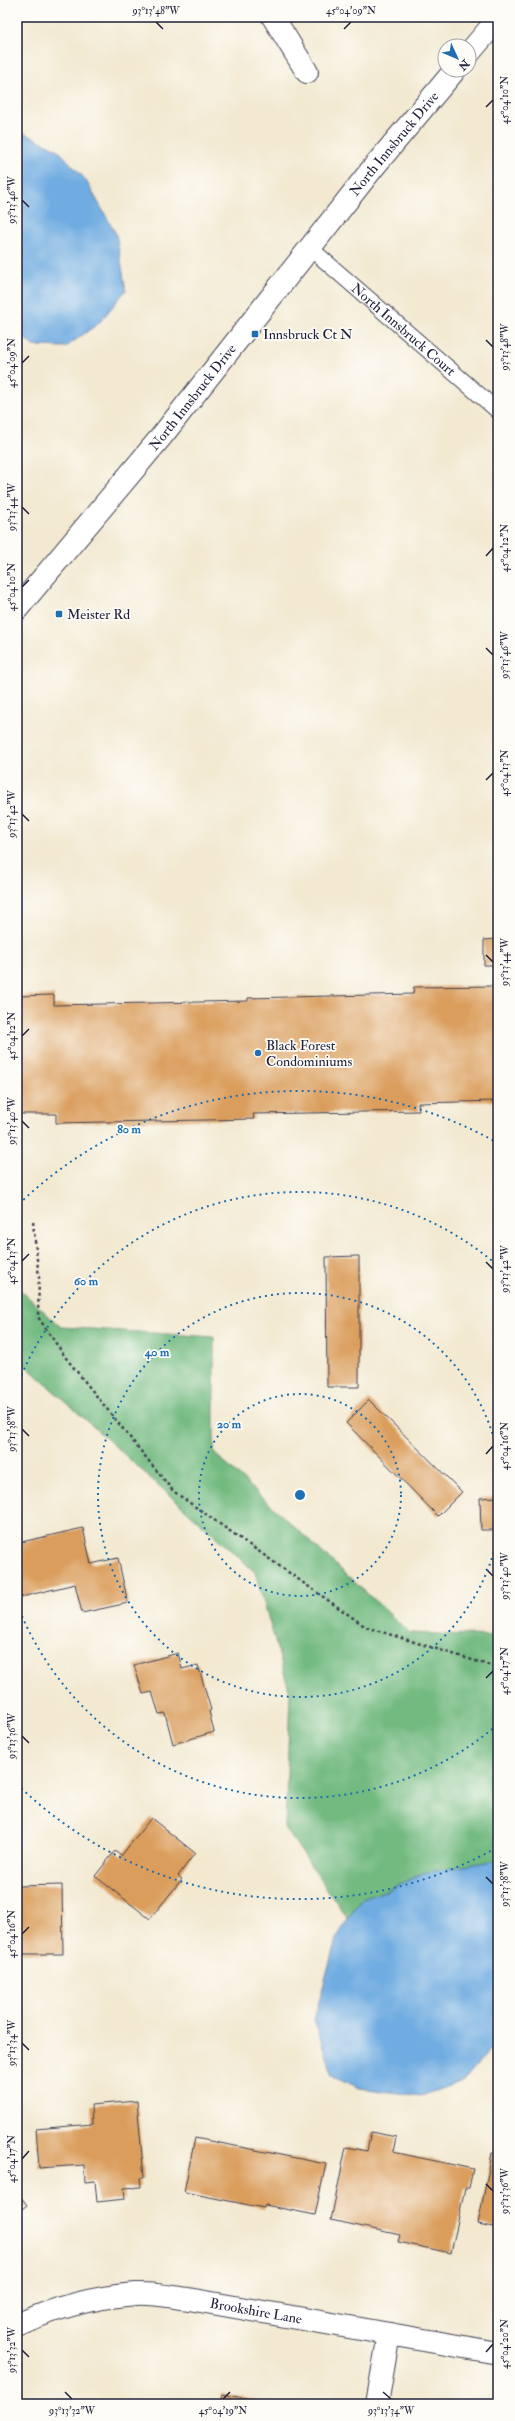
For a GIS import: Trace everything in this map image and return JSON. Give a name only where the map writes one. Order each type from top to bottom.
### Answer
[{"type":"street","points":[[274,17],[307,72]]},
{"type":"street","points":[[477,44],[498,19]]},
{"type":"street","name":"North Innsbruck Drive","points":[[17,608],[161,436],[310,248],[448,78]]},
{"type":"street","name":"Brookshire Lane","points":[[17,2325],[38,2315],[88,2301],[138,2294],[189,2299],[498,2353]]},
{"type":"street","points":[[377,2404],[389,2334]]},
{"type":"lane","name":"North Innsbruck Court","points":[[310,248],[496,404]]},
{"type":"path","points":[[33,1222],[39,1278],[38,1317],[66,1358],[173,1491],[366,1627],[498,1668]]},
{"type":"green space","points":[[17,1287],[61,1327],[214,1337],[214,1453],[410,1633],[498,1636],[498,1860],[423,1873],[387,1890],[360,1900],[348,1919],[285,1828],[290,1693],[255,1572],[17,1358]]},
{"type":"water","points":[[17,130],[57,149],[85,179],[116,234],[126,290],[99,323],[66,347],[33,346],[17,331]]},
{"type":"water","points":[[498,1860],[498,2041],[463,2081],[421,2096],[360,2088],[333,2076],[314,2020],[336,1939],[360,1900],[388,1890],[423,1873]]},
{"type":"building","points":[[498,939],[498,965],[484,965],[484,940]]},
{"type":"building","name":"Black Forest Condominiums","points":[[498,986],[498,1101],[418,1103],[419,1111],[253,1114],[254,1119],[56,1123],[56,1114],[17,1114],[17,996],[54,995],[54,1005],[248,1001],[248,998],[413,994],[414,987]]},
{"type":"building","points":[[359,1256],[359,1387],[327,1387],[326,1257]]},
{"type":"building","points":[[369,1400],[462,1492],[438,1516],[346,1423]]},
{"type":"building","points":[[498,1497],[498,1530],[481,1530],[480,1498]]},
{"type":"building","points":[[83,1528],[91,1564],[118,1558],[128,1603],[82,1613],[75,1584],[17,1598],[17,1543]]},
{"type":"building","points":[[178,1653],[182,1669],[198,1665],[211,1710],[209,1711],[214,1732],[173,1744],[165,1713],[159,1714],[152,1692],[143,1694],[134,1665]]},
{"type":"building","points":[[151,1818],[195,1853],[178,1876],[182,1879],[150,1919],[95,1876],[115,1851],[121,1856]]},
{"type":"building","points":[[62,1885],[63,1954],[22,1954],[22,1951],[17,1951],[17,1886]]},
{"type":"building","points":[[137,2101],[144,2178],[140,2178],[141,2187],[124,2188],[125,2199],[97,2202],[95,2181],[85,2182],[84,2165],[39,2168],[36,2129],[92,2124],[91,2105]]},
{"type":"building","points":[[371,2132],[396,2137],[393,2152],[473,2169],[469,2188],[465,2188],[451,2253],[398,2242],[400,2235],[331,2220],[346,2147],[367,2151]]},
{"type":"building","points":[[195,2138],[326,2164],[315,2215],[265,2205],[264,2208],[184,2192]]},
{"type":"building","points":[[492,2153],[498,2154],[498,2228],[478,2224]]},
{"type":"building","points":[[17,2192],[27,2205],[17,2213]]},
{"type":"building","points":[[222,2394],[273,2403],[273,2404],[220,2404]]},
{"type":"place","name":"Innsbruck Ct N","points":[[255,334]]},
{"type":"place","name":"Meister Rd","points":[[59,614]]},
{"type":"place","name":"Black Forest Condominiums","points":[[258,1053]]}]
